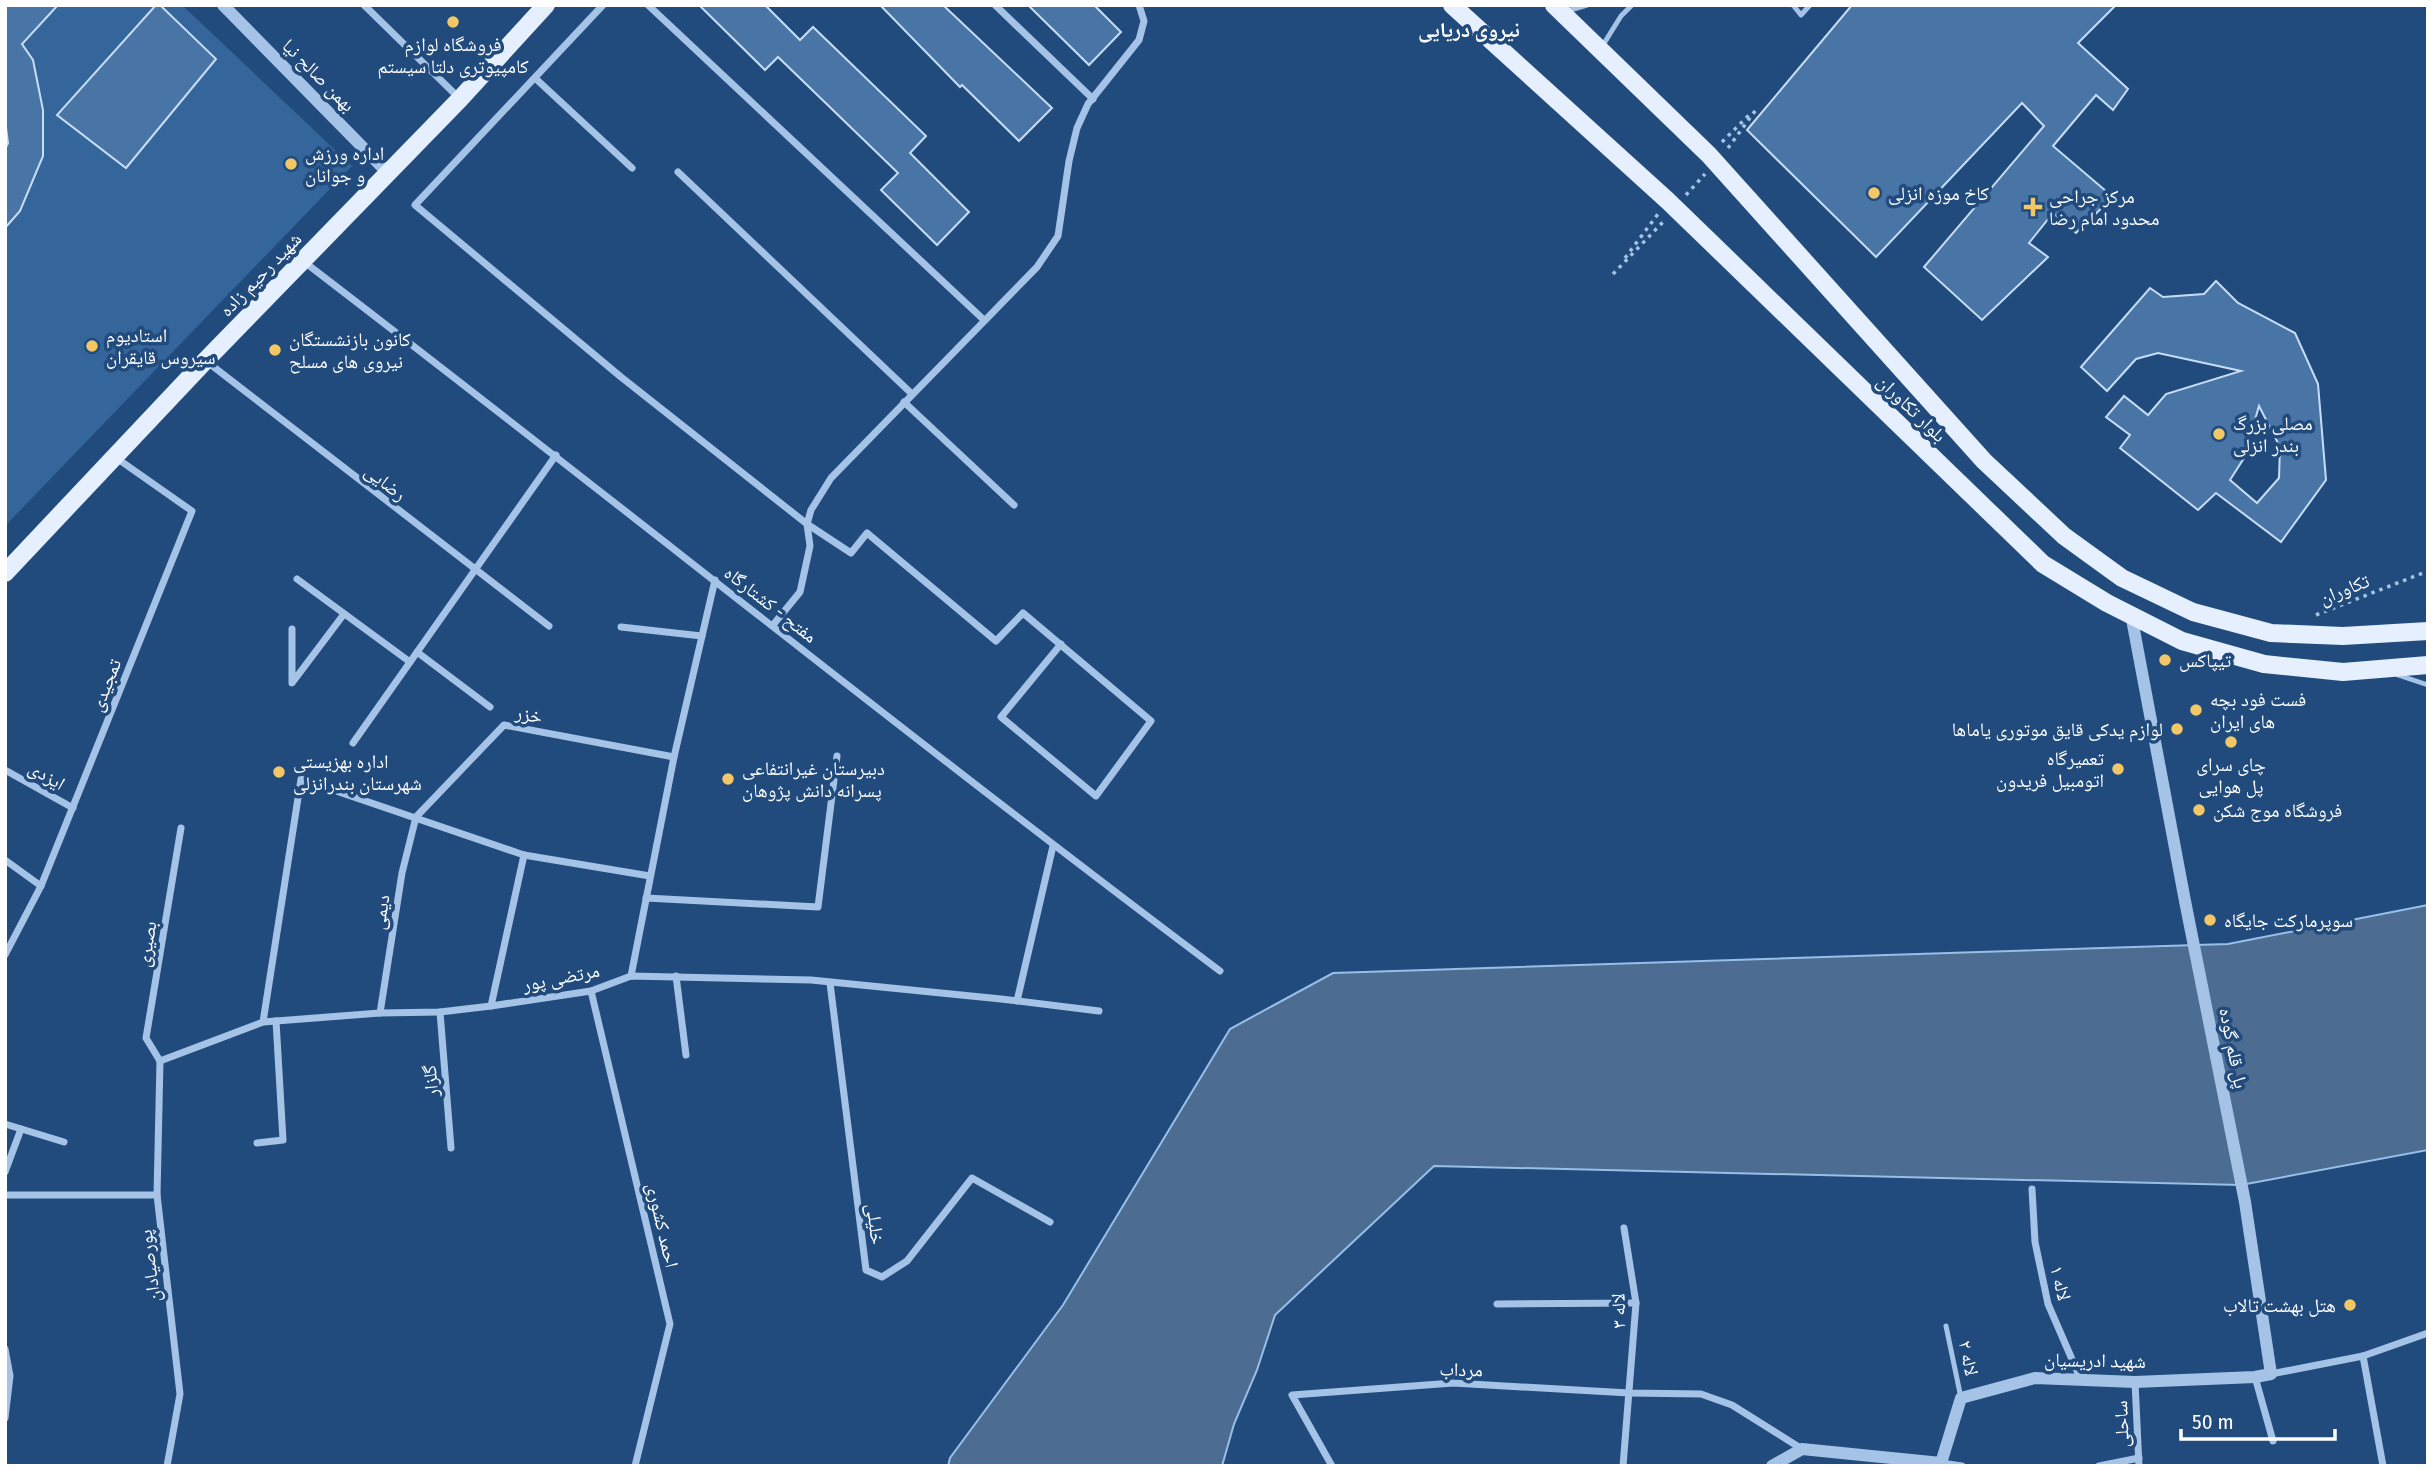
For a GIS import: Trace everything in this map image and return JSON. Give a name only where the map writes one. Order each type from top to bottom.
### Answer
[{"type":"main road","name":"بلوار تکاوران","points":[[1452,5],[1673,205],[2043,564],[2107,603],[2182,641],[2264,664],[2343,672],[2428,665]]},
{"type":"main road","name":"شهید رحیم زاده","points":[[5,573],[205,361],[460,99],[541,7]]},
{"type":"main road","name":"بلوار تکاوران","points":[[1558,9],[1715,158],[1984,461],[2064,536],[2122,578],[2193,612],[2271,633],[2343,636],[2428,631]]},
{"type":"street","name":"بهمن صالح نیا","points":[[223,5],[387,172]]},
{"type":"street","points":[[363,5],[460,99]]},
{"type":"street","points":[[603,5],[415,205],[621,377],[807,524],[851,553],[867,533],[996,641],[1023,613],[1061,644],[1151,721],[1096,796],[1001,716],[1061,644]]},
{"type":"street","points":[[648,5],[985,320]]},
{"type":"street","points":[[995,5],[1093,99]]},
{"type":"street","points":[[773,625],[800,592],[810,546],[807,524],[811,510],[831,478],[1037,267],[1058,236],[1076,128],[1093,99],[1139,40],[1144,21],[1139,5]]},
{"type":"street","points":[[536,78],[632,168]]},
{"type":"street","points":[[678,172],[912,394]]},
{"type":"street","name":"مفتح - کشتارگاه","points":[[303,260],[556,455],[1053,846],[1220,971]]},
{"type":"street","name":"رضایی","points":[[205,361],[549,626]]},
{"type":"street","points":[[904,402],[1014,505]]},
{"type":"street","points":[[353,743],[556,455]]},
{"type":"street","name":"تمجیدی","points":[[5,955],[9,940],[41,886],[192,511],[115,456]]},
{"type":"street","points":[[297,579],[410,662]]},
{"type":"street","points":[[631,975],[674,757],[715,580]]},
{"type":"street","points":[[292,629],[292,683],[344,614]]},
{"type":"street","name":"پل قلم گوده","points":[[2131,614],[2245,1202],[2271,1374]]},
{"type":"street","points":[[621,627],[702,636]]},
{"type":"street","points":[[417,652],[490,706]]},
{"type":"street","name":"خزر","points":[[416,817],[504,725],[674,757]]},
{"type":"street","points":[[646,898],[818,907],[837,756]]},
{"type":"street","name":"ایزدی","points":[[5,770],[73,808]]},
{"type":"street","points":[[262,1022],[301,779],[524,855],[650,876]]},
{"type":"street","name":"دیمی","points":[[380,1013],[402,873],[416,817]]},
{"type":"street","name":"بصیری","points":[[160,1061],[146,1038],[181,828]]},
{"type":"street","points":[[1017,1001],[1053,846]]},
{"type":"street","points":[[491,1006],[524,855]]},
{"type":"street","points":[[5,860],[41,886]]},
{"type":"street","name":"مرتضی پور","points":[[160,1061],[262,1022],[380,1013],[440,1012],[491,1006],[591,990],[631,975],[811,980],[1098,1011]]},
{"type":"street","points":[[676,976],[686,1055]]},
{"type":"street","name":"خلیلی","points":[[830,984],[866,1270],[881,1277],[907,1261],[972,1178],[1050,1222]]},
{"type":"street","name":"احمد کشوری","points":[[591,990],[670,1324],[635,1466]]},
{"type":"street","name":"گلزار","points":[[440,1012],[451,1148]]},
{"type":"street","points":[[257,1143],[283,1140],[276,1021]]},
{"type":"street","name":"پورصیادان","points":[[160,1061],[157,1195],[180,1394],[167,1466]]},
{"type":"street","points":[[5,1124],[64,1142]]},
{"type":"street","points":[[5,1172],[21,1129]]},
{"type":"street","name":"لاله ۱","points":[[2032,1189],[2035,1242],[2048,1304],[2081,1380]]},
{"type":"street","points":[[5,1195],[157,1195]]},
{"type":"street","name":"لاله ۳","points":[[1623,1466],[1636,1303],[1624,1228]]},
{"type":"street","points":[[1497,1304],[1636,1303]]},
{"type":"street","points":[[2271,1374],[2363,1356],[2428,1333]]},
{"type":"street","points":[[5,1349],[10,1376],[5,1418]]},
{"type":"street","points":[[2363,1356],[2383,1466]]},
{"type":"street","name":"شهید ادریسیان","points":[[1961,1398],[2035,1378],[2135,1382],[2271,1374]]},
{"type":"street","points":[[2255,1377],[2273,1441]]},
{"type":"street","name":"ساحلی","points":[[2135,1382],[2139,1462]]},
{"type":"street","name":"مرداب","points":[[1332,1466],[1292,1395],[1453,1383],[1629,1393],[1701,1394],[1732,1405],[1802,1449]]},
{"type":"street","points":[[1941,1464],[1961,1398]]},
{"type":"street","points":[[1772,1466],[1802,1449],[1962,1466]]},
{"type":"street","points":[[2099,1466],[2139,1462]]},
{"type":"lane","points":[[1558,9],[1587,5]]},
{"type":"lane","points":[[1601,48],[1620,16],[1632,5]]},
{"type":"lane","points":[[1793,5],[1801,15],[1810,5]]},
{"type":"lane","points":[[2382,669],[2428,685]]},
{"type":"lane","name":"لاله ۲","points":[[1945,1326],[1961,1398]]},
{"type":"path","points":[[1673,205],[1657,228],[1613,274],[1758,107],[1740,134],[1715,158]]},
{"type":"path","name":"تکاوران","points":[[2307,618],[2428,571]]},
{"type":"shaded area","name":"استادیوم سیروس قایقران","points":[[5,5],[182,5],[352,166],[5,526]]},
{"type":"shaded area","points":[[2428,905],[2428,1150],[2241,1185],[1434,1166],[1275,1315],[1257,1370],[1234,1424],[1222,1466],[948,1466],[950,1458],[1063,1305],[1230,1029],[1333,973],[2228,944]]},
{"type":"building","points":[[5,5],[58,5],[22,44],[33,60],[43,110],[43,156],[20,211],[5,228],[5,149],[8,143],[5,120]]},
{"type":"building","points":[[156,5],[160,5],[216,59],[126,168],[57,115]]},
{"type":"building","points":[[699,5],[765,5],[800,40],[813,27],[926,136],[910,153],[969,212],[937,245],[881,190],[898,173],[778,57],[765,70]]},
{"type":"building","points":[[880,5],[943,5],[1052,108],[1019,141],[962,85],[960,87]]},
{"type":"building","points":[[1028,5],[1094,5],[1121,32],[1089,65]]},
{"type":"building","name":"کاخ موزه انزلی","points":[[1852,5],[2116,5],[2078,43],[2128,89],[2113,110],[2096,95],[2053,146],[2113,197],[2076,233],[2053,213],[2029,243],[2048,257],[1982,320],[1924,267],[2044,126],[2022,103],[1876,257],[1747,130]]},
{"type":"building","points":[[2216,281],[2238,303],[2295,333],[2318,384],[2326,480],[2281,542],[2216,493],[2198,510],[2120,448],[2130,435],[2106,417],[2124,396],[2148,415],[2166,394],[2241,371],[2158,353],[2136,359],[2107,391],[2081,367],[2150,288],[2163,297],[2204,294]],"holes":[[[2259,406],[2280,447],[2279,478],[2257,503],[2230,480],[2244,458]]]},
{"type":"place","name":"فروشگاه لوازم کامپیوتری دلتا سیستم","points":[[453,22]]},
{"type":"place","name":"اداره ورزش و جوانان","points":[[291,164]]},
{"type":"place","name":"کاخ موزه انزلی","points":[[1874,193]]},
{"type":"place","name":"مرکز جراحی محدود امام رضا","points":[[2033,207]]},
{"type":"place","name":"استادیوم سیروس قایقران","points":[[92,346]]},
{"type":"place","name":"کانون بازنشستگان نیروی های مسلح","points":[[275,350]]},
{"type":"place","name":"مصلی بزرگ بندر انزلی","points":[[2219,434]]},
{"type":"place","name":"تیپاکس","points":[[2165,660]]},
{"type":"place","name":"فست فود بچه های ایران","points":[[2196,710]]},
{"type":"place","name":"لوازم یدکی قایق موتوری یاماها","points":[[2177,729]]},
{"type":"place","name":"چای سرای پل هوایی","points":[[2231,742]]},
{"type":"place","name":"تعمیرگاه اتومبیل فریدون","points":[[2118,769]]},
{"type":"place","name":"اداره بهزیستی شهرستان بندرانزلی","points":[[279,772]]},
{"type":"place","name":"دبیرستان غیرانتفاعی پسرانه دانش پژوهان","points":[[728,779]]},
{"type":"place","name":"فروشگاه موج شکن","points":[[2199,810]]},
{"type":"place","name":"سوپرمارکت جایگاه","points":[[2210,920]]},
{"type":"place","name":"هتل بهشت تالاب","points":[[2350,1305]]},
{"type":"district","name":"نیروی دریایی","points":[[1469,30]]}]
